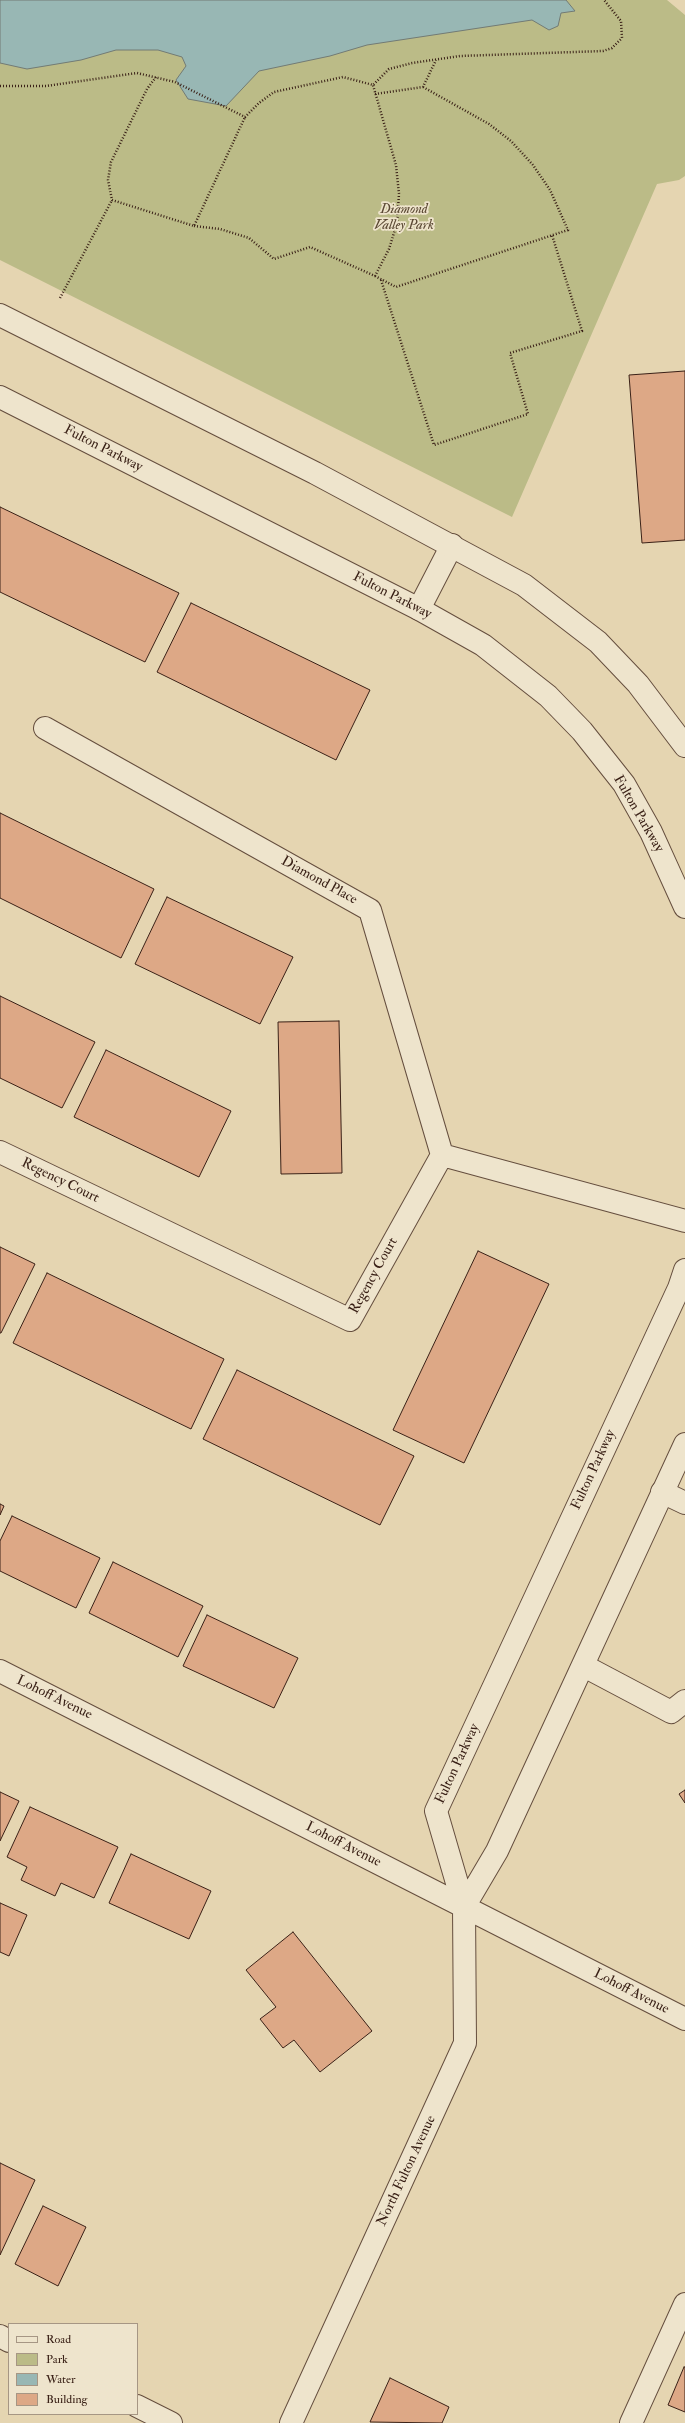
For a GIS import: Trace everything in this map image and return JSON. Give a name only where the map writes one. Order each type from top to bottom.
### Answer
[{"type":"street","points":[[0,315],[308,469],[524,585],[598,642],[638,684],[685,746]]},
{"type":"street","name":"Fulton Parkway","points":[[0,397],[419,609],[483,645],[548,696],[582,731],[624,784],[650,832],[685,907]]},
{"type":"street","points":[[419,609],[452,545]]},
{"type":"street","name":"Diamond Place","points":[[45,728],[370,910],[442,1155]]},
{"type":"street","name":"Regency Court","points":[[0,1152],[350,1320],[442,1155]]},
{"type":"street","points":[[442,1155],[685,1221]]},
{"type":"street","name":"Fulton Parkway","points":[[464,1907],[436,1811],[676,1295],[685,1270]]},
{"type":"street","points":[[464,1907],[497,1851],[584,1666],[685,1444]]},
{"type":"street","points":[[662,1492],[685,1503]]},
{"type":"street","points":[[584,1666],[671,1712],[685,1701]]},
{"type":"street","name":"Lohoff Avenue","points":[[0,1671],[685,2019]]},
{"type":"street","name":"North Fulton Avenue","points":[[291,2423],[465,2043],[464,1907]]},
{"type":"street","points":[[631,2423],[685,2304]]},
{"type":"street","points":[[138,2407],[170,2423]]},
{"type":"path","points":[[373,85],[389,69],[436,59],[460,56],[603,51],[612,48],[618,45],[622,38],[621,21],[604,0]]},
{"type":"path","points":[[423,87],[436,59]]},
{"type":"path","points":[[0,86],[46,86],[137,73],[175,82],[245,117]]},
{"type":"path","points":[[60,298],[112,200],[108,180],[111,162],[148,89],[156,77]]},
{"type":"path","points":[[194,226],[245,117],[259,103],[274,92],[344,77],[373,85]]},
{"type":"path","points":[[373,85],[396,165],[399,194],[397,223],[389,249],[376,276]]},
{"type":"path","points":[[112,200],[194,226],[220,229],[249,238],[274,260],[310,247],[376,276],[396,287],[568,230],[550,190],[533,165],[511,141],[488,124],[423,87],[375,94]]},
{"type":"path","points":[[381,280],[434,445],[528,414],[510,353],[582,331],[552,235]]},
{"type":"green space","name":"Diamond Valley Park","points":[[0,0],[667,0],[685,15],[685,176],[679,180],[657,184],[512,517],[0,260]]},
{"type":"water","points":[[0,0],[566,0],[575,11],[561,13],[558,26],[549,30],[532,20],[367,45],[330,56],[259,71],[226,106],[188,99],[176,80],[186,66],[182,57],[158,50],[116,50],[81,60],[27,69],[0,63]]},
{"type":"building","points":[[685,371],[685,540],[642,543],[629,375]]},
{"type":"building","points":[[0,507],[179,593],[145,662],[0,592]]},
{"type":"building","points":[[191,603],[370,690],[336,760],[157,672]]},
{"type":"building","points":[[0,813],[154,889],[121,958],[0,898]]},
{"type":"building","points":[[167,897],[293,957],[260,1024],[135,964]]},
{"type":"building","points":[[0,996],[95,1042],[62,1108],[0,1078]]},
{"type":"building","points":[[339,1021],[342,1173],[281,1174],[278,1022]]},
{"type":"building","points":[[106,1050],[231,1111],[199,1177],[74,1117]]},
{"type":"building","points":[[0,1247],[35,1264],[1,1333],[0,1333]]},
{"type":"building","points":[[478,1251],[549,1284],[464,1463],[393,1430]]},
{"type":"building","points":[[47,1273],[224,1359],[191,1429],[13,1343]]},
{"type":"building","points":[[237,1370],[414,1456],[380,1525],[203,1439]]},
{"type":"building","points":[[0,1504],[4,1506],[0,1515]]},
{"type":"building","points":[[12,1516],[100,1558],[76,1608],[0,1571],[0,1541]]},
{"type":"building","points":[[113,1562],[203,1606],[178,1657],[89,1613]]},
{"type":"building","points":[[207,1615],[298,1658],[274,1708],[183,1666]]},
{"type":"building","points":[[685,1790],[685,1803],[679,1794]]},
{"type":"building","points":[[0,1792],[19,1801],[0,1841]]},
{"type":"building","points":[[30,1807],[118,1847],[94,1898],[61,1883],[55,1896],[21,1880],[27,1867],[7,1857]]},
{"type":"building","points":[[131,1854],[211,1891],[189,1939],[109,1903]]},
{"type":"building","points":[[0,1903],[27,1915],[9,1956],[0,1952]]},
{"type":"building","points":[[293,1932],[372,2031],[320,2072],[294,2040],[283,2048],[260,2019],[276,2007],[246,1970]]},
{"type":"building","points":[[0,2163],[35,2180],[0,2255]]},
{"type":"building","points":[[43,2206],[86,2227],[58,2286],[15,2264]]},
{"type":"building","points":[[685,2367],[685,2412],[668,2405]]},
{"type":"building","points":[[390,2378],[449,2407],[442,2423],[370,2422]]}]
